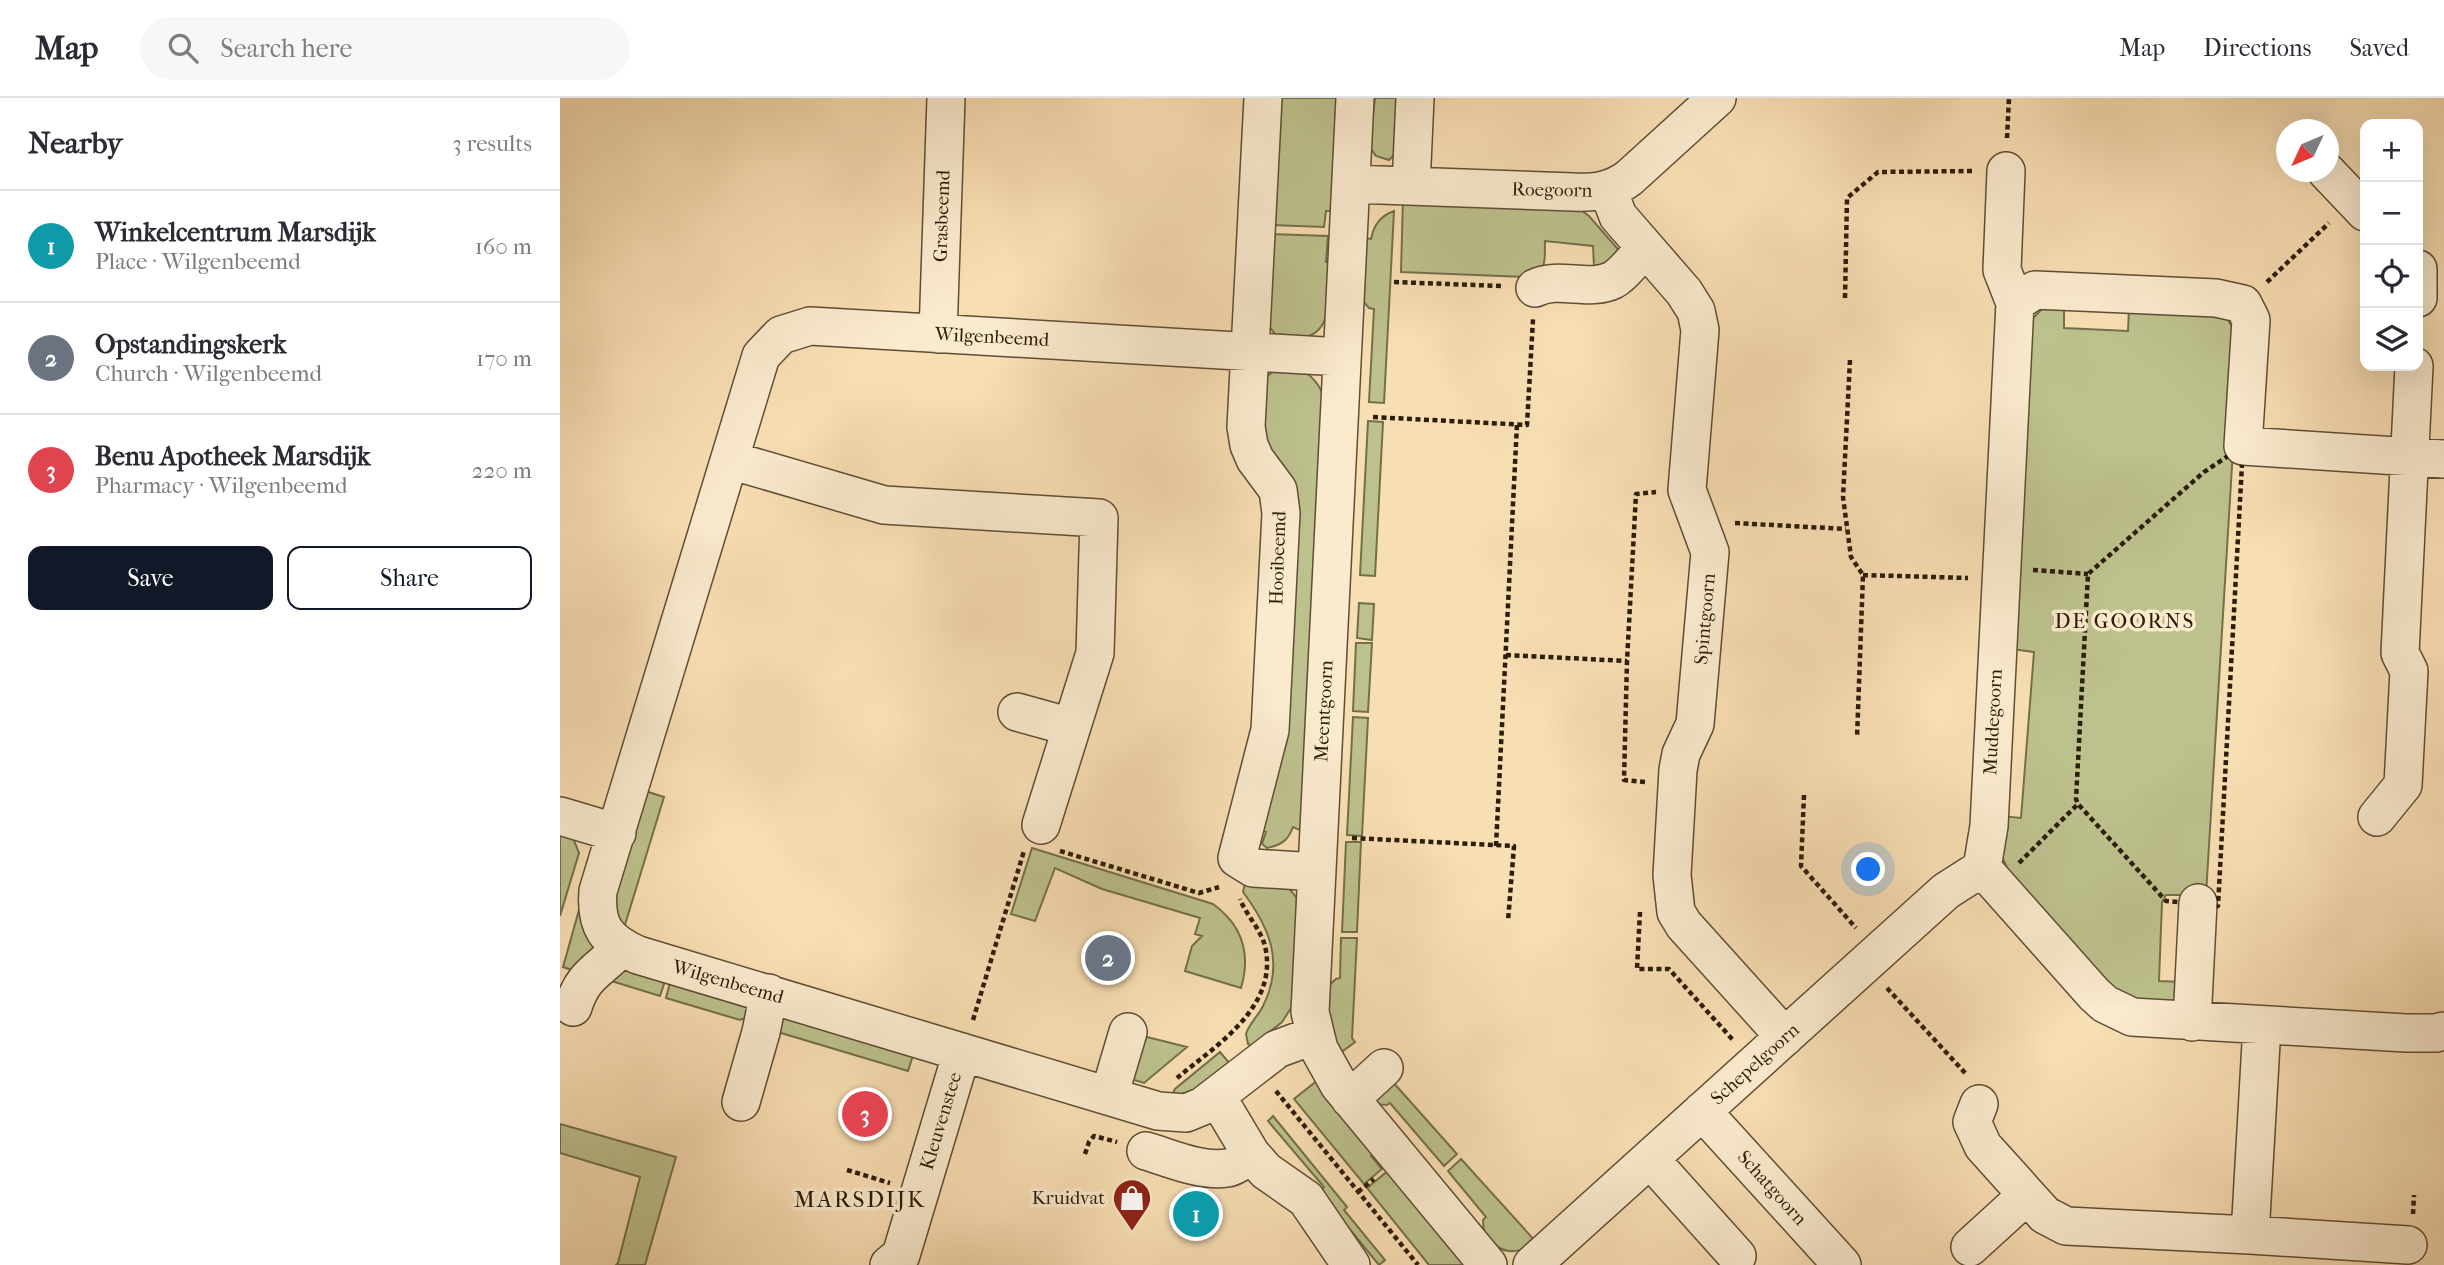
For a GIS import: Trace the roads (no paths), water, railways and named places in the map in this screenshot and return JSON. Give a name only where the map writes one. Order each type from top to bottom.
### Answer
[{"type":"street","name":"Grasbeemd","points":[[938,334],[946,98]]},
{"type":"street","name":"Hooibeemd","points":[[1263,98],[1246,428],[1255,459],[1278,490],[1281,513],[1270,730],[1235,871],[1253,868],[1316,872]]},
{"type":"street","name":"Meentgoorn","points":[[1355,98],[1310,1012],[1315,1035],[1328,1067],[1350,1099],[1488,1265]]},
{"type":"street","points":[[1411,186],[1415,98]]},
{"type":"street","name":"Roegoorn","points":[[1352,184],[1573,192],[1608,190],[1629,178],[1717,98]]},
{"type":"street","name":"Muddegoorn","points":[[1982,868],[1989,826],[2015,303],[2002,270],[2006,171]]},
{"type":"street","points":[[2336,182],[2359,206]]},
{"type":"street","name":"Spintgoorn","points":[[1608,190],[1618,216],[1684,292],[1696,311],[1700,330],[1693,505],[1710,552],[1695,724],[1681,754],[1677,784],[1672,875],[1676,912],[1684,925],[1796,1040]]},
{"type":"street","points":[[1535,288],[1547,282],[1597,284],[1614,280],[1645,248]]},
{"type":"street","points":[[2015,303],[2035,290],[2216,298],[2243,304],[2251,320],[2243,446],[2427,458]]},
{"type":"street","name":"Wilgenbeemd","points":[[1315,1035],[1277,1049],[1203,1106],[1186,1113],[1158,1111],[638,955],[621,948],[608,935],[598,918],[597,905],[598,891],[761,356],[781,335],[810,327],[1341,357]]},
{"type":"street","points":[[2377,817],[2403,785],[2409,671],[2400,653],[2427,458],[2415,371]]},
{"type":"street","points":[[730,460],[884,505],[1099,518],[1095,653],[1034,833]]},
{"type":"street","points":[[1017,712],[1071,727]]},
{"type":"street","points":[[560,816],[617,833]]},
{"type":"street","points":[[1982,868],[2105,1004],[2132,1017],[2406,1033],[2444,1031]]},
{"type":"street","name":"Schepelgoorn","points":[[1532,1265],[1702,1111],[1796,1040],[1871,959],[1946,891],[1982,868]]},
{"type":"street","points":[[2192,1022],[2198,904]]},
{"type":"street","points":[[573,1007],[586,978],[621,948]]},
{"type":"street","points":[[741,1102],[769,993]]},
{"type":"street","points":[[2250,1235],[2262,1026]]},
{"type":"street","points":[[1109,1096],[1128,1032]]},
{"type":"street","name":"Kleuvenstee","points":[[888,1265],[901,1255],[962,1052]]},
{"type":"street","points":[[1350,1099],[1384,1068]]},
{"type":"street","points":[[1217,1097],[1251,1154],[1266,1171],[1307,1199],[1351,1265]]},
{"type":"street","points":[[1979,1104],[1972,1122],[1983,1146],[2045,1215],[2066,1226],[2408,1245]]},
{"type":"street","name":"Schatgoorn","points":[[1702,1111],[1842,1265]]},
{"type":"street","points":[[1146,1151],[1183,1162],[1229,1168],[1251,1154]]},
{"type":"street","points":[[1650,1159],[1737,1256]]},
{"type":"street","points":[[1970,1247],[2026,1195]]},
{"type":"place","name":"Opstandingskerk","points":[[1108,958]]},
{"type":"place","name":"Benu Apotheek Marsdijk","points":[[865,1114]]},
{"type":"place","name":"Winkelcentrum Marsdijk","points":[[1196,1214]]},
{"type":"place","name":"Kruidvat","points":[[1132,1232]]},
{"type":"district","name":"DE GOORNS","points":[[2125,621]]},
{"type":"district","name":"MARSDIJK","points":[[860,1199]]}]
